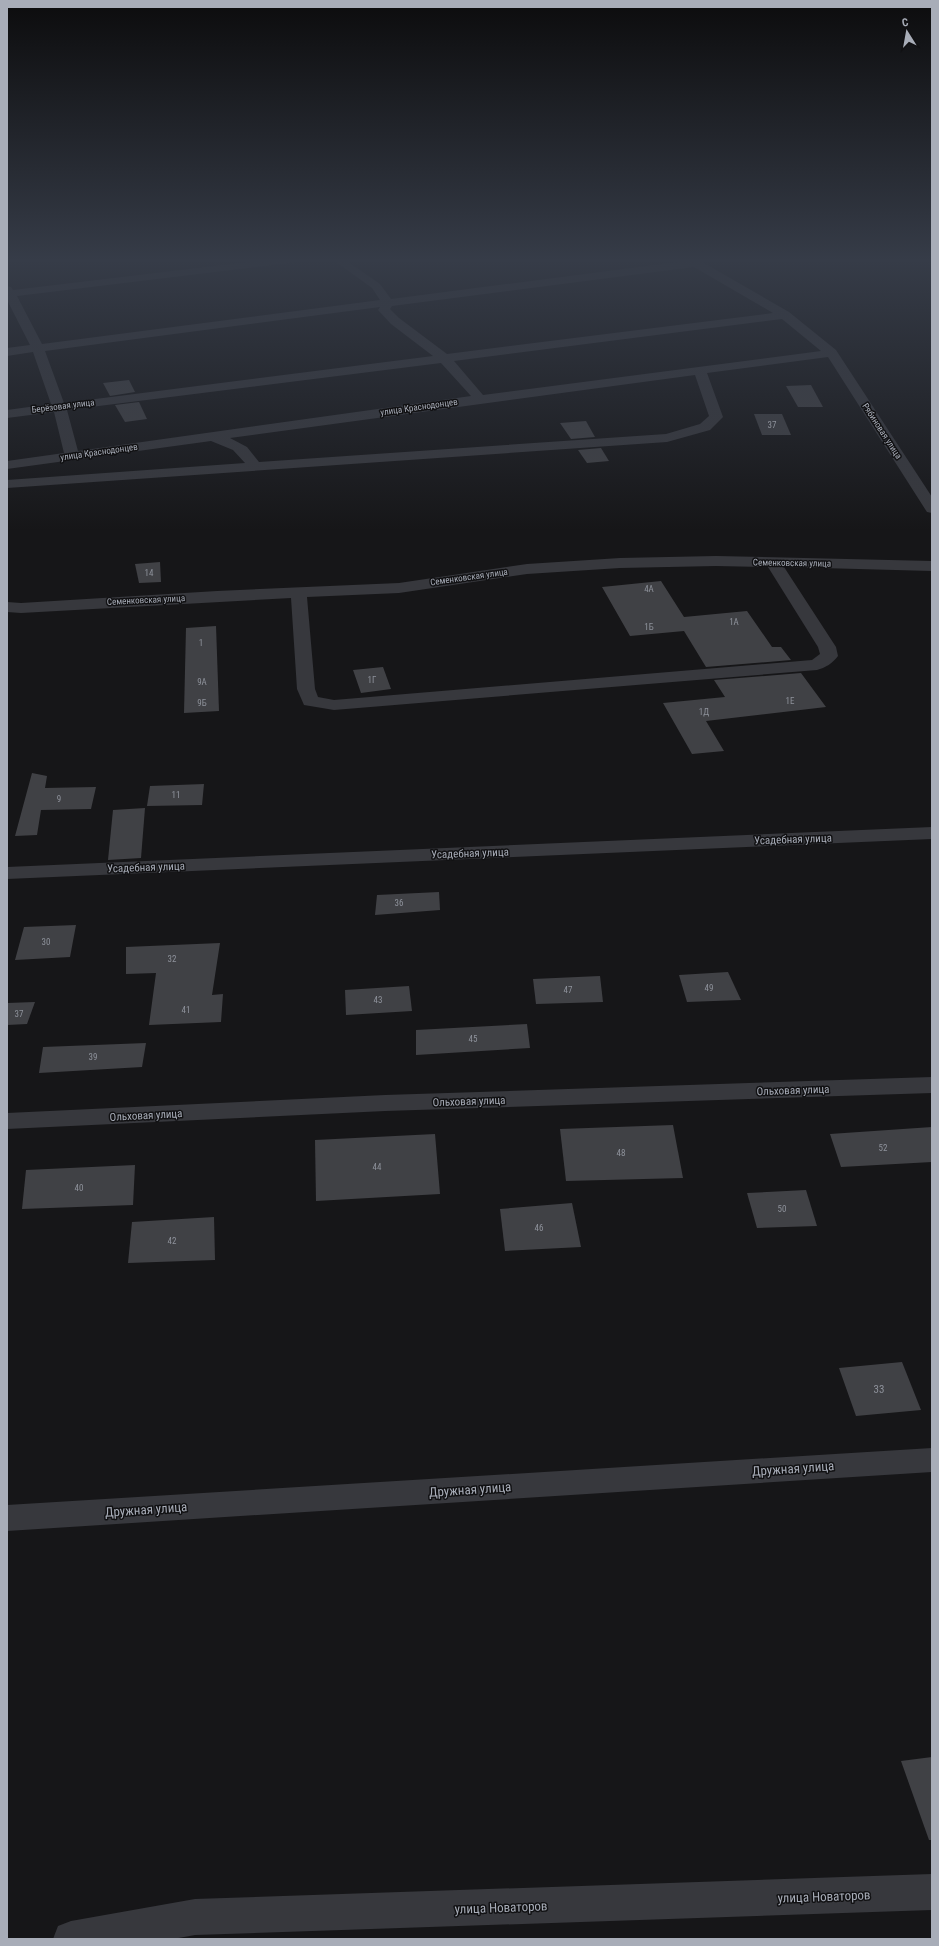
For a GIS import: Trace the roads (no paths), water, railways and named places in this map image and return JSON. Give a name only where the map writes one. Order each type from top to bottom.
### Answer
[{"type":"street","points":[[7,352],[24,350]]},
{"type":"street","points":[[39,350],[59,407],[72,456]]},
{"type":"street","points":[[433,350],[445,359],[480,398]]},
{"type":"street","name":"Берёзовая улица","points":[[7,414],[516,350]]},
{"type":"street","name":"Рябиновая улица","points":[[828,350],[832,353],[932,509]]},
{"type":"street","name":"улица Краснодонцев","points":[[7,465],[480,398],[832,353]]},
{"type":"street","points":[[7,484],[667,438],[705,427],[716,417],[700,370]]},
{"type":"street","points":[[213,436],[239,446],[248,454],[254,467]]},
{"type":"street","name":"Семенковская улица","points":[[7,607],[21,608],[299,592],[399,588],[534,568],[692,562],[773,562],[932,566]]},
{"type":"street","points":[[299,592],[306,689],[310,701],[334,705],[817,665],[829,656],[827,647],[773,562]]},
{"type":"street","name":"Усадебная улица","points":[[7,873],[932,833]]},
{"type":"street","name":"Ольховая улица","points":[[7,1121],[377,1104],[932,1085]]},
{"type":"street","name":"Дружная улица","points":[[7,1518],[932,1460]]},
{"type":"street","name":"улица Новаторов","points":[[71,1939],[195,1917],[932,1892]]}]
